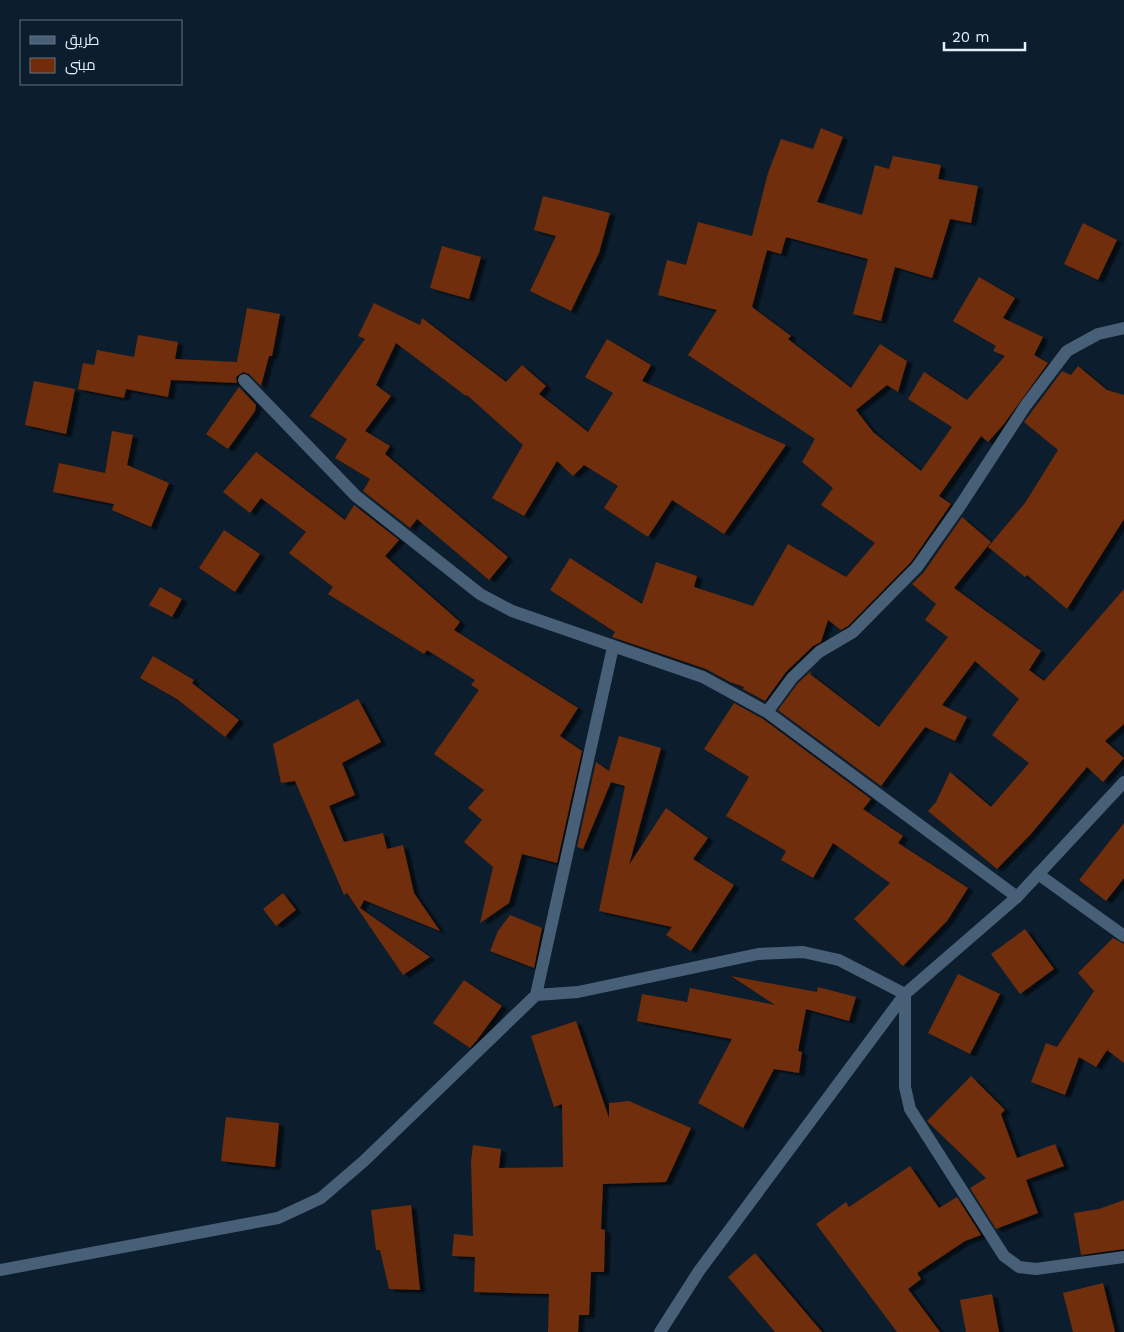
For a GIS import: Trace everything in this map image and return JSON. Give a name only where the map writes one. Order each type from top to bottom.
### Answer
[{"type":"street","points":[[767,712],[792,678],[819,652],[853,632],[917,567],[960,506],[1026,405],[1067,351],[1098,334],[1124,328]]},
{"type":"street","points":[[244,380],[356,496],[480,594],[512,611],[704,677],[767,712],[1017,897]]},
{"type":"street","points":[[0,1270],[278,1218],[321,1198],[364,1161],[536,995],[613,647]]},
{"type":"street","points":[[660,1332],[699,1271],[905,994],[1017,897],[1124,782]]},
{"type":"street","points":[[1038,874],[1124,936]]},
{"type":"street","points":[[536,995],[578,992],[758,954],[803,952],[840,960],[905,994]]},
{"type":"street","points":[[905,994],[905,1087],[910,1108],[1004,1256],[1020,1267],[1036,1270],[1124,1256]]},
{"type":"building","points":[[821,128],[843,137],[817,202],[862,215],[875,165],[889,169],[893,156],[941,165],[938,179],[978,186],[971,223],[950,219],[932,278],[895,267],[881,321],[853,314],[868,259],[786,237],[781,254],[767,250],[752,307],[791,336],[788,339],[851,388],[880,344],[907,361],[898,392],[887,385],[856,410],[873,432],[921,471],[952,427],[908,399],[924,372],[967,400],[1005,356],[993,351],[996,346],[953,321],[979,277],[1015,298],[1003,318],[1043,337],[1034,355],[1048,363],[1004,424],[988,442],[981,436],[939,496],[951,504],[911,562],[848,626],[841,630],[828,620],[821,642],[813,646],[786,672],[765,701],[743,689],[744,687],[706,669],[612,637],[615,632],[550,590],[570,558],[642,604],[656,562],[697,576],[694,587],[753,606],[788,544],[846,577],[875,543],[821,505],[833,488],[802,462],[815,439],[688,355],[717,310],[658,295],[667,260],[686,265],[698,222],[752,236],[768,173],[781,139],[813,149]]},
{"type":"building","points":[[543,196],[610,213],[599,253],[571,311],[530,291],[556,236],[534,230]]},
{"type":"building","points":[[1083,223],[1117,240],[1098,280],[1064,264]]},
{"type":"building","points":[[442,246],[481,257],[469,299],[430,288]]},
{"type":"building","points":[[374,303],[420,325],[422,318],[506,382],[522,365],[546,386],[539,394],[588,432],[613,393],[585,377],[607,339],[651,365],[642,381],[786,445],[724,534],[672,500],[648,537],[604,508],[618,486],[584,465],[573,476],[557,461],[524,516],[492,498],[523,445],[467,395],[396,343],[376,385],[391,396],[365,431],[390,446],[385,454],[508,557],[489,580],[417,519],[410,528],[363,491],[370,479],[335,458],[347,439],[310,416],[365,339],[358,336]]},
{"type":"building","points":[[247,308],[280,314],[272,356],[269,356],[261,386],[249,374],[243,372],[236,377],[237,383],[171,380],[168,397],[126,389],[124,398],[78,389],[83,363],[94,365],[97,350],[134,357],[138,335],[178,342],[175,359],[237,362]]},
{"type":"building","points":[[1078,366],[1107,390],[1124,395],[1124,519],[1067,609],[1027,575],[1025,577],[988,547],[1025,503],[1058,450],[1024,422],[1062,371],[1071,375]]},
{"type":"building","points":[[34,381],[75,389],[66,434],[25,425]]},
{"type":"building","points":[[239,387],[256,405],[255,411],[228,449],[206,434]]},
{"type":"building","points":[[112,431],[133,435],[127,465],[169,483],[151,527],[112,510],[114,504],[53,492],[59,463],[105,473]]},
{"type":"building","points":[[256,452],[345,520],[354,505],[399,540],[385,556],[460,622],[454,630],[578,708],[560,736],[582,751],[557,863],[522,854],[509,903],[480,923],[493,867],[464,842],[482,820],[468,808],[484,790],[434,754],[479,690],[471,685],[475,680],[427,650],[424,654],[328,594],[333,587],[289,553],[306,532],[261,498],[250,513],[223,492]]},
{"type":"building","points":[[962,517],[991,542],[954,588],[1041,651],[1029,670],[1044,681],[1124,589],[1124,724],[1105,741],[1124,758],[1103,782],[1087,767],[1030,835],[997,869],[928,811],[936,802],[950,772],[991,807],[1029,763],[992,735],[1019,699],[975,661],[942,705],[967,717],[955,741],[925,727],[881,786],[778,710],[798,683],[811,671],[810,674],[879,727],[948,637],[925,620],[936,604],[912,584],[924,572]]},
{"type":"building","points":[[224,530],[260,554],[235,592],[199,568]]},
{"type":"building","points":[[160,587],[182,599],[172,617],[149,605]]},
{"type":"building","points":[[153,656],[194,680],[192,683],[239,720],[225,737],[177,699],[140,678]]},
{"type":"building","points":[[358,699],[381,742],[342,763],[355,795],[329,806],[344,842],[383,833],[387,849],[403,845],[414,893],[440,931],[364,900],[360,908],[430,957],[403,975],[347,893],[344,895],[295,781],[281,783],[273,744]]},
{"type":"building","points":[[734,703],[763,719],[871,799],[863,809],[903,836],[898,843],[968,888],[947,921],[903,966],[854,919],[890,883],[833,843],[813,878],[781,860],[786,851],[726,816],[749,777],[704,749]]},
{"type":"building","points":[[619,736],[661,748],[629,865],[666,808],[708,838],[693,859],[734,885],[691,951],[666,935],[672,927],[599,911],[625,786],[611,782],[583,849],[577,847],[596,762],[609,771]]},
{"type":"building","points":[[1124,823],[1124,878],[1106,901],[1079,880]]},
{"type":"building","points":[[283,893],[296,910],[276,926],[263,909]]},
{"type":"building","points":[[510,915],[542,928],[534,968],[490,951],[498,931]]},
{"type":"building","points":[[1025,929],[1054,969],[1020,994],[991,954]]},
{"type":"building","points":[[1113,938],[1124,944],[1124,1063],[1107,1050],[1096,1067],[1079,1057],[1065,1095],[1031,1082],[1046,1043],[1057,1047],[1094,991],[1078,973]]},
{"type":"building","points":[[958,974],[1000,994],[970,1054],[928,1033]]},
{"type":"building","points":[[731,976],[817,992],[818,987],[856,997],[849,1021],[806,1009],[798,1051],[802,1052],[799,1073],[774,1069],[743,1128],[698,1103],[732,1039],[637,1021],[642,994],[687,1002],[690,988],[775,1005]]},
{"type":"building","points":[[464,980],[502,1006],[470,1048],[433,1023]]},
{"type":"building","points":[[576,1021],[609,1118],[609,1103],[629,1101],[691,1128],[666,1182],[603,1184],[601,1229],[605,1230],[604,1272],[591,1272],[589,1315],[579,1315],[578,1332],[548,1332],[549,1294],[474,1292],[475,1257],[452,1256],[454,1234],[473,1236],[471,1161],[473,1145],[501,1149],[499,1168],[563,1167],[562,1104],[554,1107],[531,1036]]},
{"type":"building","points":[[971,1076],[1005,1110],[1001,1114],[1017,1158],[1055,1144],[1064,1166],[1026,1180],[1038,1213],[996,1229],[970,1188],[986,1178],[927,1121]]},
{"type":"building","points":[[226,1117],[279,1123],[275,1167],[221,1161]]},
{"type":"building","points":[[910,1166],[939,1208],[957,1197],[981,1235],[965,1241],[917,1273],[921,1279],[908,1289],[940,1332],[897,1332],[816,1224],[846,1202],[849,1207]]},
{"type":"building","points":[[1124,1200],[1124,1249],[1081,1255],[1074,1213],[1099,1209]]},
{"type":"building","points":[[411,1205],[420,1290],[389,1289],[380,1250],[376,1250],[371,1210]]},
{"type":"building","points":[[755,1253],[822,1332],[775,1332],[728,1277]]},
{"type":"building","points":[[1103,1283],[1115,1332],[1073,1332],[1063,1293]]},
{"type":"building","points":[[992,1294],[999,1332],[966,1332],[960,1300]]}]
